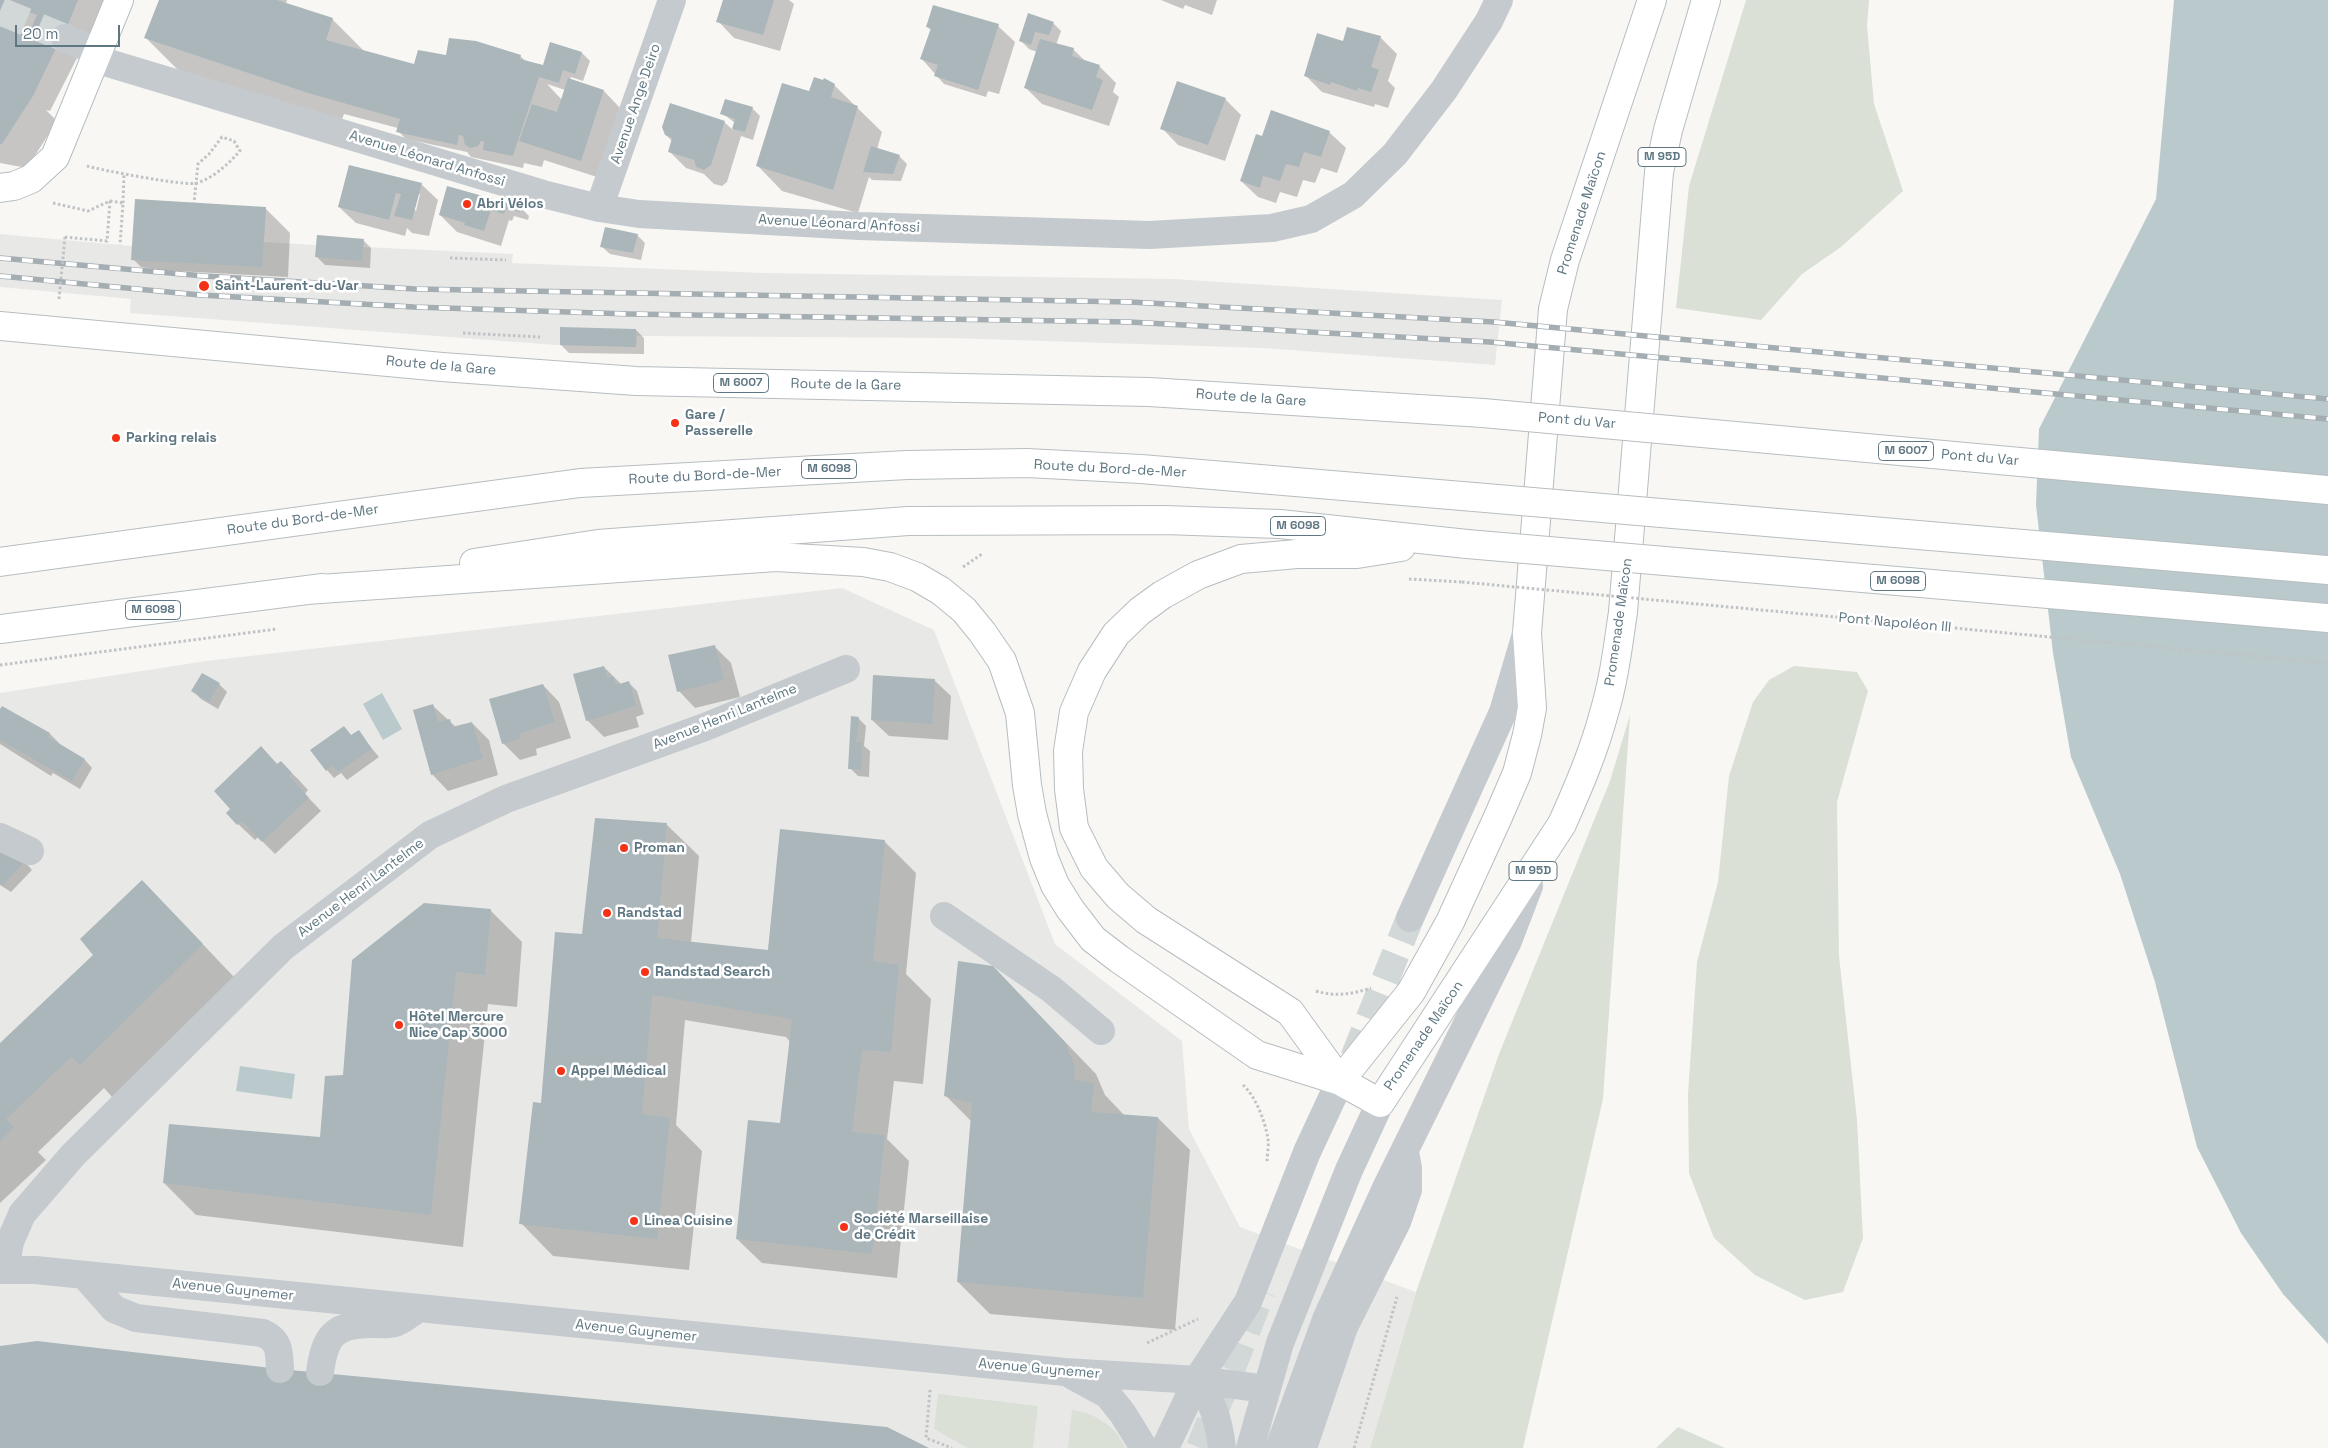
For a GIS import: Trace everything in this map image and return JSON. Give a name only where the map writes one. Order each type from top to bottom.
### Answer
[{"type":"main road","points":[[0,188],[14,186],[31,179],[55,157],[119,0]]},
{"type":"main road","name":"Promenade Maïcon","points":[[1652,0],[1565,260],[1553,309],[1527,633],[1532,708],[1527,735],[1517,773],[1450,922],[1411,992],[1340,1081],[1380,1103],[1536,867],[1562,824],[1582,780],[1604,713],[1616,663],[1623,612],[1659,172],[1668,130],[1706,0]]},
{"type":"main road","name":"Route de la Gare","points":[[0,326],[442,367],[636,381],[1149,392],[1483,413]]},
{"type":"main road","name":"Pont du Var","points":[[1483,413],[2328,490]]},
{"type":"main road","name":"Route du Bord-de-Mer","points":[[0,562],[580,483],[907,465],[1027,464],[1141,469],[2328,570]]},
{"type":"main road","name":"M 6098","points":[[0,629],[306,590],[598,544],[908,521],[1173,520],[1280,524],[1431,542],[2328,618]]},
{"type":"main road","points":[[1340,1081],[1290,1012],[1146,920],[1118,896],[1094,868],[1074,828],[1070,799],[1068,751],[1074,712],[1092,671],[1116,634],[1154,600],[1198,574],[1241,559],[1297,554],[1357,554],[1431,542]]},
{"type":"main road","points":[[306,590],[776,557],[863,562],[890,567],[917,577],[940,591],[964,610],[982,632],[1002,662],[1020,713],[1027,785],[1032,814],[1044,858],[1055,885],[1094,939],[1119,960],[1257,1055],[1340,1081]]},
{"type":"street","name":"Avenue Ange Deiro","points":[[599,208],[672,0]]},
{"type":"street","name":"Avenue Léonard Anfossi","points":[[65,38],[97,56],[543,194],[599,208],[639,214],[860,226],[1130,234],[1272,228],[1310,219],[1353,195],[1396,154],[1444,90],[1488,21],[1499,0]]},
{"type":"street","points":[[1410,918],[1503,712],[1527,633]]},
{"type":"street","name":"Avenue Henri Lantelme","points":[[2,1270],[10,1242],[22,1214],[74,1155],[283,947],[430,835],[506,799],[706,728],[846,669]]},
{"type":"street","points":[[0,837],[30,851]]},
{"type":"street","points":[[1279,1448],[1327,1317],[1508,941],[1536,867]]},
{"type":"street","points":[[944,916],[1050,989],[1101,1031]]},
{"type":"street","points":[[1165,1448],[1198,1380],[1248,1302],[1307,1152],[1340,1081]]},
{"type":"street","points":[[1250,1448],[1272,1368],[1296,1301],[1349,1170],[1380,1103]]},
{"type":"street","points":[[1303,1448],[1344,1327],[1396,1222],[1408,1190],[1408,1168],[1405,1152]]},
{"type":"street","name":"Avenue Guynemer","points":[[2,1270],[35,1270],[1065,1372],[1198,1380],[1267,1389]]},
{"type":"street","points":[[84,1275],[114,1309],[136,1318],[263,1333],[272,1337],[279,1345],[280,1369]]},
{"type":"street","points":[[320,1372],[323,1350],[327,1342],[340,1329],[354,1324],[397,1322],[420,1308]]},
{"type":"street","points":[[1065,1372],[1108,1395],[1123,1414],[1144,1448]]},
{"type":"street","points":[[1198,1380],[1208,1394],[1219,1421],[1222,1448]]},
{"type":"path","points":[[55,157],[124,174],[196,184],[224,168],[240,151],[234,141],[222,137],[209,154],[198,164],[196,184],[194,203]]},
{"type":"path","points":[[120,245],[124,174]]},
{"type":"path","points":[[31,179],[49,202],[88,210],[110,201],[123,203]]},
{"type":"path","points":[[59,299],[65,236],[107,241],[110,201]]},
{"type":"path","points":[[450,258],[506,260]]},
{"type":"path","points":[[463,333],[540,337]]},
{"type":"path","name":"Pont Napoléon III","points":[[1462,582],[2328,663]]},
{"type":"path","points":[[0,666],[230,635]]},
{"type":"path","points":[[1308,989],[1332,994],[1354,994],[1390,978],[1411,992]]},
{"type":"path","points":[[1237,1080],[1250,1092],[1268,1139],[1264,1172]]},
{"type":"path","points":[[1141,1344],[1155,1341],[1202,1316]]},
{"type":"path","points":[[932,1358],[926,1438],[952,1448]]},
{"type":"shaded area","points":[[1746,0],[1869,0],[1867,26],[1874,104],[1903,191],[1841,247],[1802,274],[1761,320],[1676,308],[1689,186]]},
{"type":"shaded area","points":[[2174,0],[2328,0],[2328,1344],[2283,1294],[2241,1233],[2197,1147],[2155,982],[2120,874],[2071,757],[2053,653],[2036,505],[2039,429],[2156,199]]},
{"type":"shaded area","points":[[266,207],[264,242],[316,245],[317,235],[364,239],[363,247],[513,254],[512,263],[763,273],[1174,279],[1502,300],[1495,365],[1263,348],[950,338],[637,336],[636,347],[556,345],[130,313],[131,299],[0,287],[0,234],[132,246]]},
{"type":"shaded area","points":[[842,588],[934,630],[1055,944],[1182,1041],[1189,1129],[1240,1227],[1416,1292],[1370,1448],[0,1448],[0,693],[206,661]]},
{"type":"shaded area","points":[[1794,666],[1857,672],[1868,691],[1837,802],[1839,956],[1857,1120],[1863,1238],[1843,1292],[1805,1300],[1755,1275],[1714,1238],[1689,1173],[1688,1094],[1697,962],[1718,882],[1729,776],[1753,702],[1769,680]]},
{"type":"shaded area","points":[[382,693],[402,729],[383,740],[363,704]]},
{"type":"shaded area","points":[[1630,715],[1603,1099],[1523,1448],[1370,1448],[1416,1292],[1499,1054],[1610,781]]},
{"type":"shaded area","points":[[240,1066],[295,1074],[292,1099],[236,1091]]},
{"type":"shaded area","points":[[938,1394],[1038,1406],[1033,1448],[968,1448],[934,1429]]},
{"type":"shaded area","points":[[1072,1410],[1096,1417],[1111,1427],[1122,1440],[1125,1448],[1068,1448]]},
{"type":"shaded area","points":[[1678,1427],[1725,1448],[1656,1448]]},
{"type":"building","points":[[0,0],[78,0],[60,44],[58,44],[33,96],[2,144],[0,144]],"holes":[[[24,10],[37,15],[30,31],[16,26]]]},
{"type":"building","points":[[159,0],[277,0],[333,18],[326,40],[414,64],[418,50],[446,55],[449,38],[476,41],[521,55],[520,59],[543,65],[550,42],[582,52],[575,74],[563,70],[559,83],[539,77],[513,156],[483,150],[484,141],[481,141],[478,146],[470,148],[465,145],[463,136],[459,135],[457,145],[396,132],[400,119],[308,93],[144,38]]},
{"type":"building","points":[[723,0],[774,0],[763,35],[716,22]]},
{"type":"building","points":[[933,5],[999,24],[978,90],[934,76],[938,65],[920,59],[931,28],[926,27]]},
{"type":"building","points":[[1028,13],[1054,22],[1049,35],[1035,32],[1031,45],[1019,41]]},
{"type":"building","points":[[1347,27],[1381,36],[1371,67],[1379,70],[1371,92],[1358,88],[1357,91],[1331,82],[1330,85],[1304,76],[1317,33],[1343,41]]},
{"type":"building","points":[[1040,39],[1074,48],[1072,56],[1100,65],[1096,77],[1103,80],[1092,110],[1024,88]]},
{"type":"building","points":[[814,77],[823,80],[824,78],[835,84],[831,97],[858,106],[833,190],[756,166],[782,83],[809,91]]},
{"type":"building","points":[[568,78],[604,90],[581,161],[519,141],[532,104],[557,112]]},
{"type":"building","points":[[1177,81],[1226,98],[1208,145],[1160,129]]},
{"type":"building","points":[[725,99],[753,107],[745,132],[732,129],[735,119],[720,114]]},
{"type":"building","points":[[670,103],[725,121],[711,165],[704,170],[696,167],[694,160],[668,152],[672,138],[665,135],[662,127]]},
{"type":"building","points":[[1271,110],[1330,131],[1321,157],[1304,152],[1299,167],[1286,164],[1280,181],[1263,176],[1260,188],[1240,181],[1256,134],[1262,136]]},
{"type":"building","points":[[871,146],[900,155],[893,174],[863,172]]},
{"type":"building","points":[[349,165],[422,183],[412,220],[394,216],[401,194],[396,193],[389,220],[338,207]]},
{"type":"building","name":"Abri Vélos","points":[[447,186],[522,207],[520,212],[506,209],[504,214],[491,210],[484,231],[439,215]]},
{"type":"building","points":[[135,199],[266,207],[262,267],[131,260]]},
{"type":"building","points":[[605,227],[638,234],[633,253],[600,247]]},
{"type":"building","points":[[317,235],[364,239],[362,261],[315,257]]},
{"type":"building","points":[[560,327],[636,329],[636,347],[560,345]]},
{"type":"building","points":[[715,645],[724,680],[677,692],[668,655]]},
{"type":"building","points":[[604,666],[607,678],[613,676],[616,685],[629,681],[636,706],[586,721],[573,674]]},
{"type":"building","points":[[202,673],[220,683],[209,702],[191,691]]},
{"type":"building","points":[[873,675],[935,679],[932,724],[871,720]]},
{"type":"building","points":[[543,684],[555,722],[520,733],[521,738],[502,744],[489,699]]},
{"type":"building","points":[[433,704],[438,722],[450,719],[452,727],[472,722],[483,758],[431,775],[413,710]]},
{"type":"building","points":[[2,706],[50,733],[48,737],[85,759],[72,781],[0,740],[0,709]]},
{"type":"building","points":[[851,716],[859,717],[856,742],[862,742],[861,769],[848,769]]},
{"type":"building","points":[[344,726],[351,735],[359,730],[372,749],[338,772],[333,766],[326,771],[310,750]]},
{"type":"building","points":[[261,746],[277,764],[281,761],[292,773],[289,776],[309,798],[262,842],[242,821],[237,825],[226,813],[230,809],[214,791]]},
{"type":"building","points":[[595,818],[667,823],[657,938],[768,950],[780,829],[885,840],[873,961],[899,965],[891,1052],[862,1050],[852,1132],[885,1135],[872,1254],[736,1239],[748,1120],[780,1123],[792,1019],[652,995],[642,1114],[670,1118],[657,1239],[519,1224],[533,1102],[541,1103],[555,932],[582,934]]},
{"type":"building","points":[[0,850],[25,861],[3,885],[0,883]]},
{"type":"building","points":[[142,880],[203,944],[80,1065],[71,1057],[6,1119],[14,1127],[0,1141],[0,1043],[93,955],[80,939]]},
{"type":"building","name":"Hôtel Mercure Nice Cap 3000","points":[[424,903],[491,909],[485,975],[456,972],[431,1215],[163,1183],[169,1124],[320,1137],[325,1076],[343,1075],[352,960]]},
{"type":"building","points":[[958,961],[993,966],[1064,1041],[1075,1066],[1074,1080],[1094,1083],[1091,1112],[1158,1117],[1143,1298],[957,1282],[972,1103],[944,1096]]},
{"type":"building","points":[[37,1341],[280,1369],[887,1427],[929,1448],[0,1448],[0,1346]]},
{"type":"tunnel","points":[[0,11],[65,38]]},
{"type":"tunnel","points":[[1354,1058],[1410,918]]},
{"type":"tunnel","points":[[1200,1448],[1262,1291]]},
{"type":"railway","points":[[0,258],[204,276],[415,289],[1130,302],[1494,322],[2328,399]]},
{"type":"railway","points":[[0,276],[200,295],[414,307],[629,314],[1129,322],[1490,342],[2328,419]]},
{"type":"place","name":"Abri Vélos","points":[[467,204]]},
{"type":"place","name":"Saint-Laurent-du-Var","points":[[204,286]]},
{"type":"place","name":"Gare / Passerelle","points":[[675,423]]},
{"type":"place","name":"Parking relais","points":[[116,438]]},
{"type":"place","name":"Proman","points":[[624,848]]},
{"type":"place","name":"Randstad","points":[[607,913]]},
{"type":"place","name":"Randstad Search","points":[[645,972]]},
{"type":"place","name":"Hôtel Mercure Nice Cap 3000","points":[[399,1025]]},
{"type":"place","name":"Appel Médical","points":[[561,1071]]},
{"type":"place","name":"Linea Cuisine","points":[[634,1221]]},
{"type":"place","name":"Société Marseillaise de Crédit","points":[[844,1227]]}]
